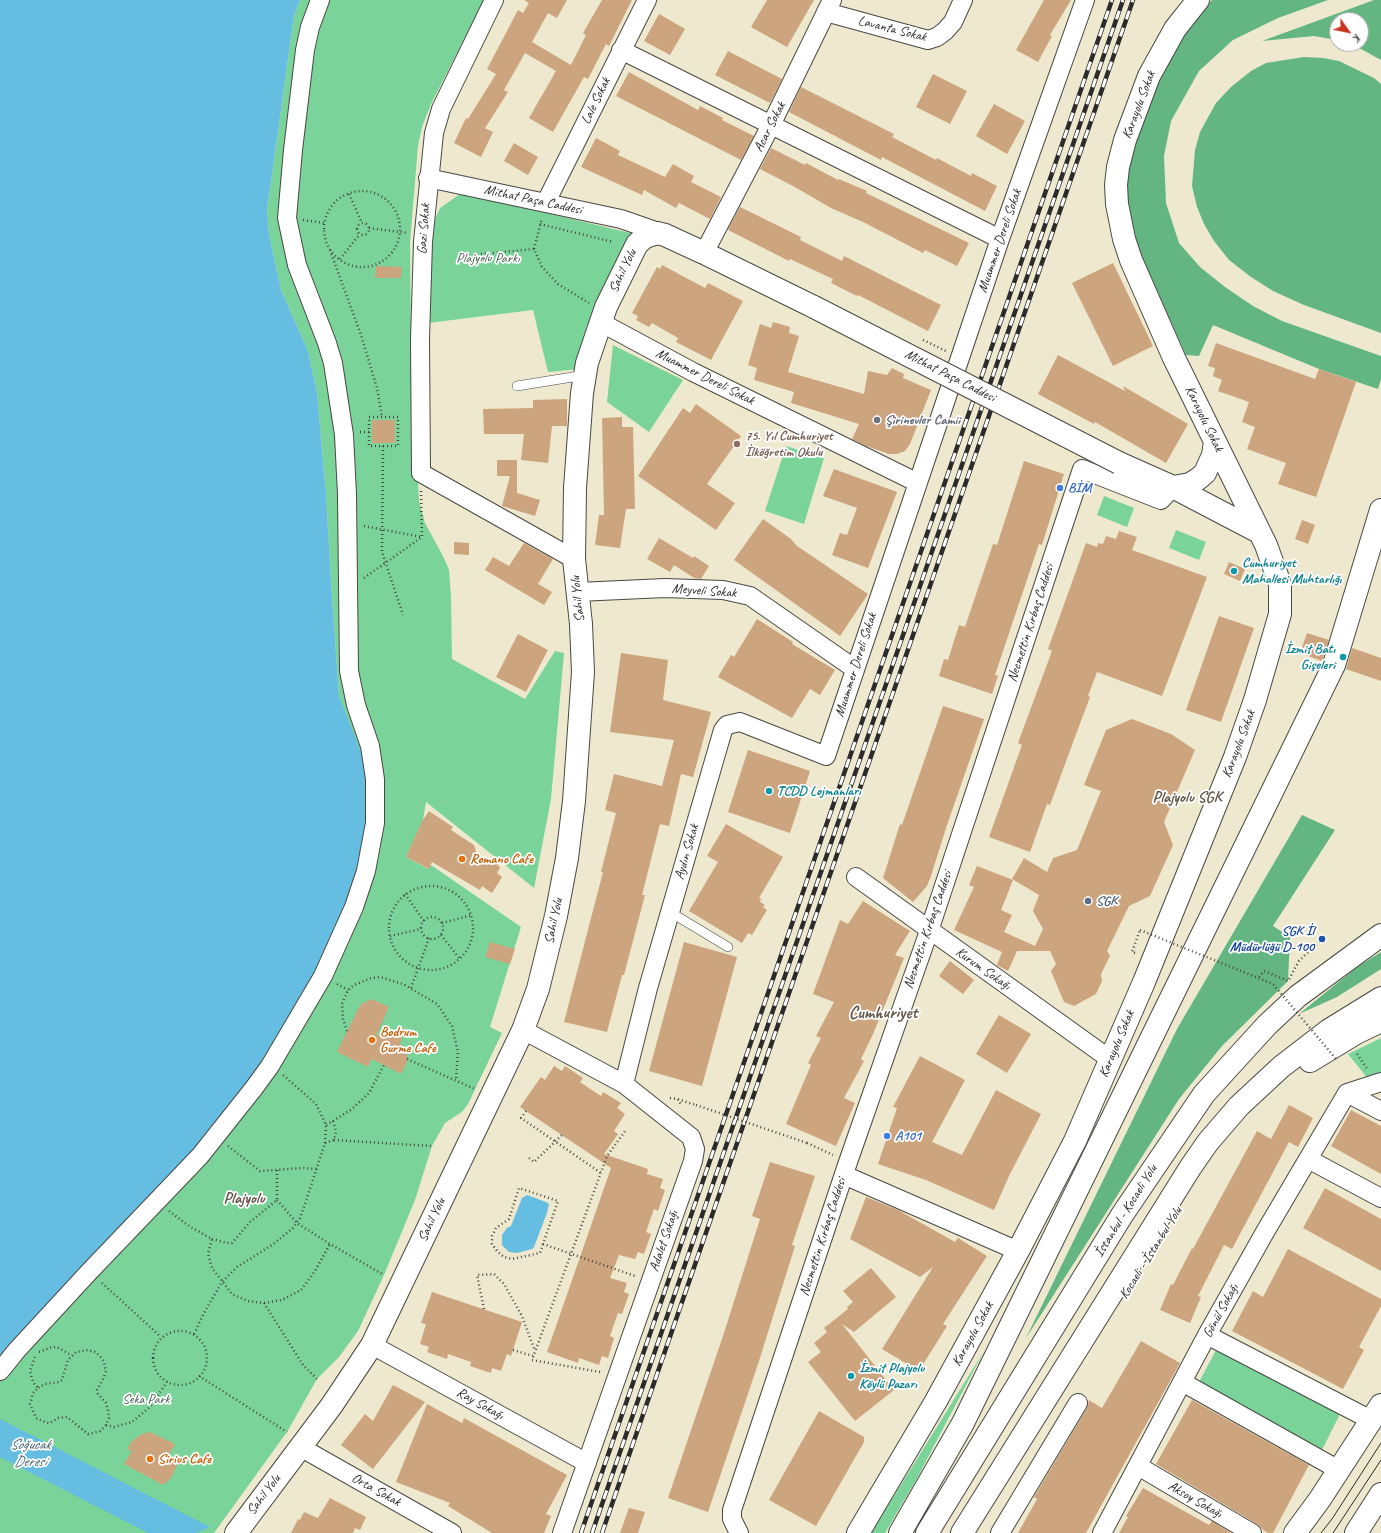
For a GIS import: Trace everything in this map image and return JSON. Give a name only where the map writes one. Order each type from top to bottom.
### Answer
[{"type":"main road","name":"Karayolu Sokak","points":[[858,1533],[936,1400],[1018,1251],[1075,1141],[1111,1060],[1235,757],[1270,655],[1280,614],[1280,584],[1259,532],[1234,484],[1174,358],[1131,260],[1120,221],[1116,185],[1125,140],[1149,76],[1175,29],[1197,1]]},
{"type":"main road","name":"Mithat Paşa Caddesi","points":[[639,233],[665,235],[704,253],[814,307],[1119,463],[1173,487],[1259,532]]},
{"type":"main road","name":"Sahil Yolu","points":[[236,1533],[294,1440],[332,1406],[372,1345],[523,1030],[538,989],[556,916],[570,836],[580,739],[583,672],[581,624],[574,559],[574,488],[585,375],[603,314],[639,233]]},
{"type":"main road","points":[[1173,487],[1190,484],[1198,479],[1210,465],[1215,442]]},
{"type":"main road","points":[[1198,479],[1216,479],[1234,484],[1223,502],[1211,504],[1200,501]]},
{"type":"main road","points":[[900,1533],[964,1423],[1334,665],[1381,510]]},
{"type":"main road","name":"İstanbul - Kocaeli Yolu","points":[[927,1533],[1122,1215],[1204,1094],[1262,1030],[1298,996],[1381,935]]},
{"type":"main road","points":[[962,1533],[1190,1168],[1208,1142],[1239,1106],[1280,1067],[1329,1030],[1381,998]]},
{"type":"main road","name":"Kocaeli - İstanbul Yolu","points":[[970,1533],[1070,1380],[1183,1202],[1236,1128],[1287,1077],[1323,1052],[1377,1024]]},
{"type":"main road","points":[[1295,1533],[1339,1470],[1376,1413]]},
{"type":"main road","points":[[1356,1533],[1381,1494]]},
{"type":"street","points":[[0,1371],[17,1350],[158,1201],[217,1136],[270,1066],[323,976],[361,890],[371,850],[375,823],[375,779],[370,746],[356,705],[349,670],[348,523],[344,435],[334,369],[327,343],[297,265],[287,218],[289,180],[305,50],[312,20],[320,0]]},
{"type":"street","name":"Gazi Sokak","points":[[421,473],[420,339],[423,234],[428,178],[437,120],[494,0]]},
{"type":"street","name":"Lale Sokak","points":[[547,203],[621,50],[647,0]]},
{"type":"street","name":"Lavanta Sokak","points":[[829,6],[928,40],[937,37],[953,22],[963,0]]},
{"type":"street","name":"Muammer Dereli Sokak","points":[[826,756],[1000,239],[1085,0]]},
{"type":"street","name":"Acar Sokak","points":[[704,253],[771,125],[829,6]]},
{"type":"street","points":[[621,50],[1000,239]]},
{"type":"street","name":"Mithat Paşa Caddesi","points":[[428,178],[621,219],[639,233]]},
{"type":"street","name":"Muammer Dereli Sokak","points":[[603,314],[693,372],[918,483]]},
{"type":"street","name":"Necmettin Kırbaş Caddesi","points":[[738,1533],[732,1519],[732,1510],[844,1175],[929,931],[1082,469],[1161,500],[1173,487]]},
{"type":"street","points":[[421,473],[574,559]]},
{"type":"street","name":"Meyveli Sokak","points":[[578,592],[665,588],[722,590],[750,596],[855,669]]},
{"type":"street","name":"Aydın Sokak","points":[[624,1084],[648,988],[723,730],[727,725],[740,722],[826,756]]},
{"type":"street","name":"Kurum Sokağı","points":[[856,878],[1111,1060]]},
{"type":"street","name":"Adalet Sokağı","points":[[523,1030],[624,1084],[691,1137],[695,1149],[562,1533]]},
{"type":"street","points":[[1347,1093],[1379,1083]]},
{"type":"street","points":[[1347,1093],[1381,1111]]},
{"type":"street","name":"Gönül Sokağı","points":[[1102,1533],[1207,1335],[1347,1093]]},
{"type":"street","points":[[1308,1159],[1381,1198]]},
{"type":"street","points":[[844,1175],[1018,1251]]},
{"type":"street","points":[[1207,1335],[1376,1413]]},
{"type":"street","name":"Ray Sokağı","points":[[372,1345],[587,1463]]},
{"type":"street","points":[[1182,1382],[1339,1470]]},
{"type":"street","points":[[1000,1533],[1078,1403]]},
{"type":"street","name":"Orta Sokak","points":[[294,1440],[452,1533]]},
{"type":"street","name":"Aksoy Sokağı","points":[[1138,1466],[1252,1533]]},
{"type":"lane","points":[[517,386],[585,375]]},
{"type":"lane","points":[[670,912],[728,946]]},
{"type":"path","points":[[329,247],[347,264],[371,266],[383,260],[392,252],[398,240],[399,232],[397,215],[391,204],[381,196],[369,192],[357,191],[335,202],[328,212],[325,223],[325,236],[329,247],[361,335],[377,388],[382,417]]},
{"type":"path","points":[[349,194],[362,223],[366,224],[369,228],[423,234]]},
{"type":"path","points":[[547,203],[534,248],[542,267],[558,284],[603,314]]},
{"type":"path","points":[[360,234],[358,227],[362,223]]},
{"type":"path","points":[[540,224],[613,242]]},
{"type":"path","points":[[340,259],[360,234],[365,234],[369,228]]},
{"type":"path","points":[[461,256],[534,248]]},
{"type":"path","points":[[369,417],[398,417],[398,446],[383,446],[369,446],[369,417]]},
{"type":"path","points":[[383,446],[382,552],[403,616]]},
{"type":"path","points":[[421,473],[422,537]]},
{"type":"path","points":[[348,523],[422,537]]},
{"type":"path","points":[[348,589],[422,537]]},
{"type":"path","points":[[424,887],[441,889],[450,892],[460,899],[472,915],[474,934],[469,948],[460,959],[449,966],[435,970],[418,968],[409,964],[399,955],[392,944],[389,930],[391,917],[396,904],[405,894],[424,887]]},
{"type":"path","points":[[405,894],[424,921]]},
{"type":"path","points":[[442,923],[472,915]]},
{"type":"path","points":[[432,916],[439,918],[443,928],[441,935],[434,939],[424,936],[421,929],[424,921],[432,916]]},
{"type":"path","points":[[390,936],[421,929]]},
{"type":"path","points":[[1140,930],[1259,977],[1273,984],[1280,990],[1336,1059]]},
{"type":"path","points":[[441,935],[460,959]]},
{"type":"path","points":[[411,988],[429,938]]},
{"type":"path","points":[[1259,977],[1264,971],[1288,981],[1299,961],[1322,939]]},
{"type":"path","points":[[347,1031],[343,1018],[342,1004],[348,990],[354,985],[371,978],[380,977],[411,988],[437,1004],[452,1026],[458,1052],[456,1080]]},
{"type":"path","points":[[1357,1053],[1379,1083]]},
{"type":"path","points":[[407,1059],[476,1089]]},
{"type":"path","points":[[326,1125],[352,1109],[369,1093],[384,1065]]},
{"type":"path","points":[[194,1334],[222,1282],[237,1267],[272,1245],[297,1223],[317,1170],[325,1143],[326,1125],[321,1113],[310,1097],[270,1066]]},
{"type":"path","points":[[681,1105],[677,1098],[807,1143],[832,1155]]},
{"type":"path","points":[[526,1111],[521,1118],[601,1173]]},
{"type":"path","points":[[333,1121],[336,1131],[334,1140]]},
{"type":"path","points":[[600,1372],[532,1360],[607,1156],[625,1132]]},
{"type":"path","points":[[529,1158],[534,1162],[562,1135]]},
{"type":"path","points":[[217,1136],[257,1170],[263,1172],[304,1168],[317,1170]]},
{"type":"path","points":[[325,1143],[334,1140],[432,1146]]},
{"type":"path","points":[[277,1170],[277,1200],[297,1223],[384,1275]]},
{"type":"path","points":[[519,1188],[558,1201],[544,1244],[540,1253],[512,1259],[504,1257],[492,1244],[492,1236],[496,1228],[509,1219],[519,1188]]},
{"type":"path","points":[[158,1201],[189,1226],[212,1239],[222,1242],[232,1242],[250,1222],[277,1200]]},
{"type":"path","points":[[212,1239],[208,1250],[209,1259],[212,1268],[222,1282],[232,1294],[239,1298],[264,1303],[282,1300],[301,1290],[315,1271],[330,1244]]},
{"type":"path","points":[[544,1244],[641,1278]]},
{"type":"path","points":[[90,1272],[161,1337]]},
{"type":"path","points":[[484,1309],[477,1275],[494,1274],[504,1284],[522,1316],[535,1351]]},
{"type":"path","points":[[264,1303],[303,1365],[317,1379]]},
{"type":"path","points":[[177,1330],[194,1334],[205,1348],[207,1357],[206,1366],[199,1376],[187,1384],[178,1385],[167,1382],[156,1371],[152,1353],[161,1337],[169,1332],[177,1330]]},
{"type":"path","points":[[38,1388],[33,1382],[30,1371],[32,1361],[39,1352],[52,1347],[57,1347],[71,1355]]},
{"type":"path","points":[[88,1350],[100,1356],[104,1362],[106,1371],[97,1390],[98,1394],[106,1403],[109,1418],[106,1425],[100,1431],[88,1434],[67,1417],[58,1418],[50,1423],[41,1420],[33,1414],[30,1404],[33,1393],[45,1384],[59,1382],[62,1380],[66,1365],[71,1355],[76,1352],[88,1350]]},
{"type":"path","points":[[513,1350],[533,1356]]},
{"type":"path","points":[[199,1376],[294,1440]]},
{"type":"path","points":[[106,1425],[114,1427],[132,1422],[150,1407],[167,1382]]},
{"type":"green space","name":"Seka Park","points":[[300,0],[484,0],[431,104],[422,127],[418,146],[410,242],[411,346],[419,501],[425,523],[449,570],[452,659],[525,699],[555,651],[564,653],[551,799],[534,888],[426,802],[423,820],[406,857],[428,869],[431,865],[521,927],[490,1027],[502,1033],[468,1104],[463,1111],[445,1123],[432,1146],[415,1200],[384,1275],[358,1331],[339,1357],[317,1379],[287,1432],[214,1533],[0,1533],[0,1361],[344,711],[339,696],[326,494],[317,392],[308,351],[281,290],[269,234],[267,210],[294,16]]},
{"type":"green space","points":[[1212,0],[1328,0],[1278,18],[1233,40],[1199,71],[1171,121],[1164,156],[1166,203],[1179,243],[1200,267],[1225,287],[1253,306],[1282,321],[1381,356],[1381,379],[1378,389],[1319,369],[1213,325],[1199,356],[1186,355],[1133,238],[1127,209],[1126,182],[1129,158],[1150,96],[1193,17]]},
{"type":"green space","points":[[1374,0],[1381,0],[1381,60],[1366,52],[1369,52],[1369,12],[1341,12]]},
{"type":"green space","points":[[1329,16],[1329,39],[1314,36],[1262,41]]},
{"type":"green space","points":[[1304,57],[1339,61],[1374,78],[1381,84],[1381,333],[1304,305],[1273,291],[1251,277],[1229,260],[1214,241],[1204,224],[1197,207],[1192,186],[1195,150],[1200,132],[1216,103],[1231,87],[1251,71],[1266,63]]},
{"type":"green space","name":"Plajyolu Parkı","points":[[460,194],[468,194],[634,234],[592,315],[586,330],[580,369],[548,372],[533,310],[428,323],[432,231],[440,208]]},
{"type":"green space","points":[[613,345],[683,380],[649,432],[607,402]]},
{"type":"green space","points":[[786,446],[824,458],[804,524],[765,511]]},
{"type":"green space","points":[[1104,496],[1134,508],[1127,527],[1097,515]]},
{"type":"green space","points":[[1176,530],[1206,542],[1199,560],[1169,548]]},
{"type":"green space","points":[[1302,815],[1335,830],[1273,926],[1290,937],[1288,981],[1222,1046],[1179,1099],[1026,1338],[1177,1029]]},
{"type":"green space","points":[[1381,952],[1381,969],[1337,997],[1299,1014],[1357,967]]},
{"type":"green space","points":[[1381,1038],[1381,1075],[1369,1080],[1348,1054]]},
{"type":"green space","points":[[1216,1350],[1340,1414],[1321,1452],[1198,1384]]},
{"type":"green space","points":[[984,1351],[916,1480],[885,1533],[871,1533]]},
{"type":"water","points":[[0,0],[300,0],[294,16],[267,210],[269,234],[281,290],[308,351],[317,392],[326,494],[339,696],[366,765],[367,812],[360,873],[318,970],[255,1075],[196,1149],[0,1361]]},
{"type":"water","points":[[527,1195],[549,1204],[547,1213],[534,1247],[532,1249],[517,1253],[509,1252],[502,1245],[502,1235],[507,1228],[511,1226],[522,1198]]},
{"type":"water","name":"Soğucak Deresi","points":[[0,1419],[210,1527],[196,1533],[148,1533],[0,1457]]},
{"type":"building","points":[[524,0],[567,0],[557,18],[548,13],[532,42],[571,65],[586,35],[583,33],[602,0],[632,0],[609,46],[606,44],[588,79],[584,77],[553,132],[529,118],[556,71],[525,53],[504,90],[508,92],[485,128],[493,132],[481,157],[454,143],[466,118],[468,119],[496,74],[487,69],[518,10],[523,13],[529,3]]},
{"type":"building","points":[[767,0],[814,0],[787,47],[751,27]]},
{"type":"building","points":[[1044,0],[1071,0],[1050,35],[1052,36],[1038,62],[1016,50]]},
{"type":"building","points":[[659,14],[685,29],[670,55],[644,41]]},
{"type":"building","points":[[728,51],[782,79],[770,103],[715,75]]},
{"type":"building","points":[[629,72],[698,110],[700,106],[723,118],[722,120],[754,136],[741,160],[616,96]]},
{"type":"building","points":[[933,74],[967,91],[950,124],[916,107]]},
{"type":"building","points":[[801,87],[894,134],[892,137],[936,160],[937,158],[971,176],[972,173],[997,186],[985,211],[882,157],[881,160],[789,112]]},
{"type":"building","points":[[994,104],[1025,121],[1007,154],[976,136]]},
{"type":"building","points":[[596,138],[620,151],[618,155],[665,177],[673,164],[694,176],[691,182],[721,197],[710,219],[679,203],[676,208],[644,190],[642,195],[581,167]]},
{"type":"building","points":[[514,143],[538,157],[528,175],[504,161]]},
{"type":"building","points":[[771,148],[805,165],[806,163],[838,180],[839,179],[867,191],[866,193],[969,243],[957,266],[925,250],[923,253],[863,222],[831,208],[760,169]]},
{"type":"building","points":[[740,207],[801,237],[800,240],[842,261],[844,256],[941,305],[928,331],[858,295],[857,296],[831,283],[833,279],[790,259],[789,261],[730,231],[728,229]]},
{"type":"building","points":[[1113,263],[1153,346],[1113,366],[1072,283]]},
{"type":"building","points":[[662,265],[705,288],[708,283],[743,301],[711,360],[676,342],[678,338],[652,323],[649,327],[636,320],[638,316],[632,313],[657,267],[660,269]]},
{"type":"building","points":[[376,266],[402,267],[401,278],[375,278]]},
{"type":"building","points":[[773,322],[790,327],[789,333],[799,336],[788,372],[864,394],[868,371],[887,375],[892,368],[904,374],[903,378],[931,390],[910,444],[905,451],[897,454],[889,454],[866,446],[852,439],[859,424],[791,403],[794,392],[754,380],[757,368],[748,365],[760,324],[771,328]]},
{"type":"building","points":[[1216,343],[1315,379],[1319,369],[1356,382],[1316,497],[1278,484],[1286,463],[1247,449],[1255,427],[1242,422],[1249,402],[1218,391],[1222,380],[1213,376],[1215,368],[1208,366]]},
{"type":"building","points":[[1058,355],[1125,391],[1123,386],[1188,424],[1166,463],[1095,422],[1094,424],[1038,394]]},
{"type":"building","points":[[567,399],[567,426],[552,426],[548,463],[521,460],[524,434],[484,434],[483,409],[533,408],[533,400]]},
{"type":"building","points":[[696,404],[741,436],[707,484],[735,503],[716,530],[638,476],[683,408],[690,413]]},
{"type":"building","points":[[622,417],[622,427],[633,427],[635,509],[626,509],[620,548],[595,545],[599,515],[604,515],[602,418]]},
{"type":"building","points":[[372,420],[395,420],[395,443],[372,443]]},
{"type":"building","points":[[497,460],[517,460],[517,493],[540,500],[535,516],[502,506],[510,476],[497,476]]},
{"type":"building","points":[[1024,461],[1064,474],[1042,545],[1039,544],[995,675],[998,676],[992,694],[939,676],[944,659],[948,660],[959,625],[965,627],[993,544],[997,545]]},
{"type":"building","points":[[834,469],[897,492],[868,568],[832,555],[840,533],[847,535],[857,508],[823,496]]},
{"type":"building","points":[[763,519],[791,539],[797,546],[868,594],[840,636],[734,560]]},
{"type":"building","points":[[1302,520],[1315,525],[1308,544],[1295,539]]},
{"type":"building","points":[[1119,531],[1137,537],[1132,550],[1207,577],[1162,696],[1097,672],[1088,696],[1090,697],[1050,805],[1047,804],[1030,852],[989,837],[1022,745],[1018,743],[1052,651],[1048,649],[1086,543],[1097,547],[1098,543],[1103,544],[1106,536],[1116,539]]},
{"type":"building","points":[[659,538],[693,558],[694,556],[709,566],[701,579],[694,578],[674,565],[670,572],[647,559]]},
{"type":"building","points":[[454,542],[469,543],[469,555],[454,554]]},
{"type":"building","points":[[524,543],[553,559],[538,584],[552,592],[544,605],[485,570],[493,557],[509,566]]},
{"type":"building","name":"Cumhuriyet Mahallesi Muhtarlığı","points":[[1229,562],[1245,569],[1240,581],[1224,574]]},
{"type":"building","points":[[1219,616],[1254,628],[1221,722],[1186,710]]},
{"type":"building","points":[[757,619],[793,642],[792,644],[835,670],[820,695],[810,689],[792,718],[718,677],[731,655],[734,657]]},
{"type":"building","points":[[1307,633],[1329,640],[1322,661],[1300,653]]},
{"type":"building","points":[[518,634],[548,650],[526,692],[496,677]]},
{"type":"building","points":[[1352,648],[1381,658],[1381,681],[1346,669]]},
{"type":"building","points":[[621,653],[668,660],[663,700],[711,712],[693,777],[681,774],[669,826],[660,824],[642,895],[645,895],[607,1032],[564,1022],[603,872],[601,872],[616,813],[605,810],[614,774],[662,786],[674,740],[610,732]]},
{"type":"building","points":[[943,706],[984,719],[931,876],[927,886],[913,902],[883,878],[900,824],[902,825]]},
{"type":"building","points":[[1132,719],[1171,734],[1195,750],[1164,822],[1173,845],[1150,896],[1129,906],[1107,951],[1110,956],[1101,974],[1102,981],[1096,994],[1074,1006],[1064,1002],[1051,971],[1056,964],[1050,951],[1017,951],[1008,971],[997,965],[1002,952],[954,930],[974,887],[969,885],[977,866],[1013,880],[1001,910],[1012,915],[1004,932],[1035,946],[1043,929],[1033,911],[1039,895],[1012,879],[1024,858],[1047,872],[1053,858],[1077,850],[1101,791],[1084,785],[1106,730]]},
{"type":"building","name":"TCDD Lojmanları","points":[[748,750],[810,771],[790,833],[728,812]]},
{"type":"building","points":[[429,811],[453,827],[451,830],[474,845],[477,855],[496,862],[500,868],[497,873],[502,877],[492,893],[482,886],[480,890],[432,862],[429,869],[406,857],[422,821]]},
{"type":"building","points":[[726,824],[783,857],[759,898],[761,899],[760,902],[765,905],[763,907],[767,910],[752,935],[748,933],[742,943],[689,911],[718,862],[707,856]]},
{"type":"building","points":[[863,901],[910,931],[895,955],[904,958],[873,1034],[861,1059],[864,1061],[844,1098],[855,1103],[836,1146],[786,1124],[811,1065],[808,1063],[821,1038],[816,1036],[834,1002],[813,994],[840,920],[848,924]]},
{"type":"building","points":[[490,942],[515,949],[510,964],[485,957]]},
{"type":"building","points":[[684,942],[737,957],[702,1086],[649,1071]]},
{"type":"building","points":[[950,961],[974,980],[963,994],[939,976]]},
{"type":"building","name":"Bodrum Gurme Cafe","points":[[371,999],[389,1007],[376,1036],[407,1028],[400,1043],[407,1052],[407,1062],[401,1074],[372,1059],[368,1067],[337,1052],[360,1005]]},
{"type":"building","points":[[999,1015],[1031,1034],[1007,1073],[976,1054]]},
{"type":"building","points":[[920,1056],[965,1080],[932,1142],[962,1155],[996,1090],[1041,1114],[1009,1176],[994,1210],[926,1180],[878,1164],[897,1108],[893,1107]]},
{"type":"building","points":[[554,1066],[562,1071],[565,1066],[583,1078],[580,1082],[601,1096],[603,1092],[621,1103],[617,1108],[625,1114],[614,1131],[618,1134],[604,1154],[648,1169],[647,1174],[663,1179],[660,1188],[665,1190],[658,1211],[654,1209],[646,1232],[651,1234],[644,1254],[638,1252],[635,1259],[619,1255],[610,1278],[627,1283],[624,1292],[629,1294],[622,1314],[618,1313],[610,1336],[614,1338],[608,1358],[602,1356],[599,1365],[579,1358],[578,1363],[547,1352],[611,1168],[520,1107],[541,1077],[545,1080]]},
{"type":"building","points":[[1289,1105],[1313,1118],[1298,1147],[1289,1142],[1232,1249],[1224,1245],[1198,1296],[1201,1297],[1190,1323],[1160,1310],[1171,1284],[1173,1285],[1257,1131],[1271,1139]]},
{"type":"building","points":[[1351,1110],[1381,1126],[1381,1174],[1331,1146]]},
{"type":"building","points":[[770,1162],[815,1176],[792,1245],[795,1246],[759,1361],[708,1512],[668,1498],[724,1333],[760,1219],[752,1216]]},
{"type":"building","points":[[1325,1188],[1381,1219],[1381,1271],[1303,1228]]},
{"type":"building","points":[[866,1197],[898,1210],[955,1242],[958,1238],[987,1256],[943,1324],[947,1326],[919,1371],[882,1349],[933,1267],[920,1277],[850,1239]]},
{"type":"building","points":[[1288,1249],[1381,1299],[1381,1306],[1359,1347],[1364,1350],[1343,1389],[1232,1331],[1253,1291],[1263,1297]]},
{"type":"building","name":"İzmit Plajyolu Köylü Pazarı","points":[[871,1268],[896,1297],[854,1332],[842,1324],[894,1390],[855,1421],[808,1362],[821,1352],[814,1343],[827,1332],[824,1328],[848,1309],[847,1307],[853,1302],[843,1291]]},
{"type":"building","points":[[432,1292],[522,1322],[511,1356],[507,1354],[501,1371],[492,1368],[491,1373],[470,1366],[471,1362],[448,1354],[447,1359],[427,1352],[429,1347],[420,1344],[426,1324],[421,1323]]},
{"type":"building","points":[[1141,1341],[1180,1363],[1086,1533],[1018,1533],[1037,1499],[1034,1497],[1087,1408],[1089,1400],[1102,1408]]},
{"type":"building","points":[[393,1385],[425,1402],[373,1469],[341,1445],[365,1414],[373,1421]]},
{"type":"building","points":[[1192,1400],[1309,1465],[1273,1533],[1268,1533],[1257,1524],[1156,1464]]},
{"type":"building","points":[[427,1404],[462,1423],[464,1418],[567,1475],[546,1514],[551,1516],[544,1533],[492,1533],[448,1506],[450,1503],[396,1482]]},
{"type":"building","points":[[819,1411],[864,1437],[864,1442],[816,1526],[769,1500]]},
{"type":"building","name":"Sirius Cafe","points":[[150,1432],[175,1444],[167,1458],[179,1461],[171,1478],[163,1485],[124,1464],[132,1451],[127,1449],[133,1440],[142,1434]]},
{"type":"building","points":[[1143,1488],[1209,1525],[1212,1521],[1231,1533],[1119,1533],[1128,1517],[1126,1516]]},
{"type":"building","points":[[330,1498],[366,1517],[360,1530],[355,1528],[353,1533],[291,1533],[298,1519],[300,1520],[304,1512],[318,1518]]},
{"type":"building","points":[[629,1508],[645,1512],[638,1533],[620,1533]]},
{"type":"tram line","points":[[1321,1533],[1332,1519],[1381,1443]]},
{"type":"tram line","points":[[1333,1533],[1381,1460]]},
{"type":"railway","points":[[581,1533],[1112,0]]},
{"type":"railway","points":[[592,1533],[1123,0]]},
{"type":"railway","points":[[602,1533],[1133,0]]},
{"type":"place","name":"Şirinevler Camii","points":[[877,420]]},
{"type":"place","name":"75. Yıl Cumhuriyet İlköğretim Okulu","points":[[737,444]]},
{"type":"place","name":"BİM","points":[[1060,488]]},
{"type":"place","name":"Cumhuriyet Mahallesi Muhtarlığı","points":[[1234,571]]},
{"type":"place","name":"İzmit Batı Gişeleri","points":[[1343,657]]},
{"type":"place","name":"TCDD Lojmanları","points":[[769,791]]},
{"type":"place","name":"Romano Cafe","points":[[462,859]]},
{"type":"place","name":"SGK","points":[[1088,901]]},
{"type":"place","name":"SGK İl Müdürlüğü D-100","points":[[1322,939]]},
{"type":"place","name":"Bodrum Gurme Cafe","points":[[372,1040]]},
{"type":"place","name":"A101","points":[[887,1136]]},
{"type":"place","name":"İzmit Plajyolu Köylü Pazarı","points":[[851,1376]]},
{"type":"place","name":"Sirius Cafe","points":[[150,1459]]},
{"type":"district","name":"Plajyolu SGK","points":[[1187,798]]},
{"type":"district","name":"Cumhuriyet","points":[[883,1013]]},
{"type":"district","name":"Plajyolu","points":[[244,1199]]}]
